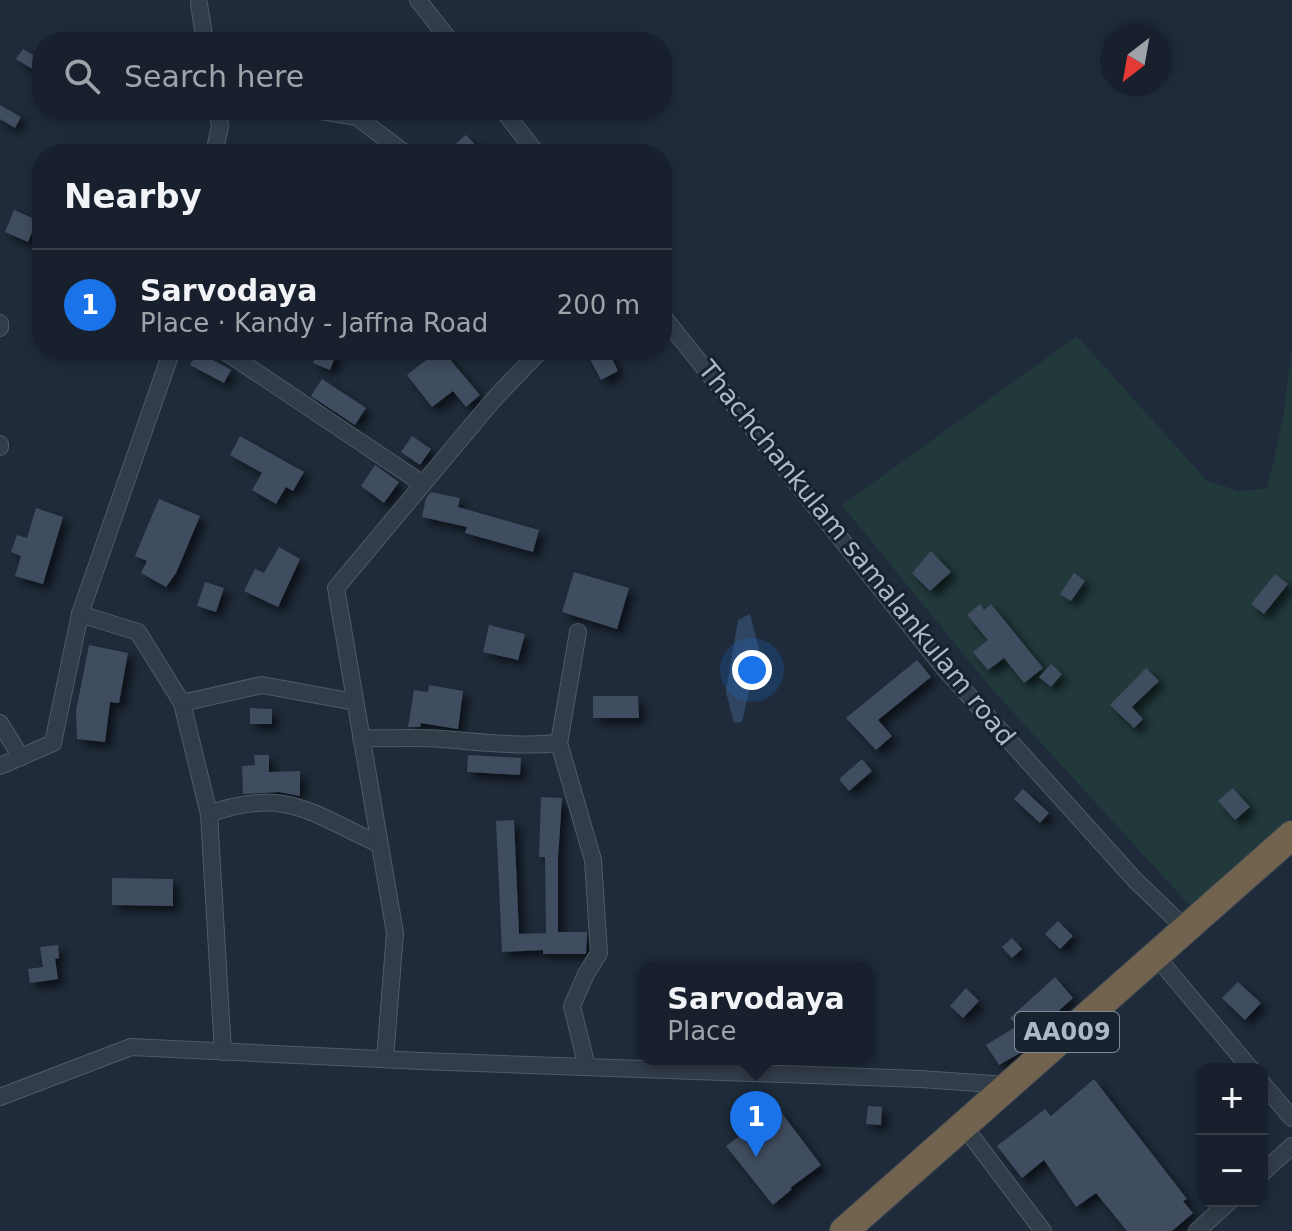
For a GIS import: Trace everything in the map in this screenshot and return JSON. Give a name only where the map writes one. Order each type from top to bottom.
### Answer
[{"type":"highway","name":"AA009","points":[[844,1231],[1292,835]]},
{"type":"street","points":[[418,0],[443,32]]},
{"type":"street","points":[[199,4],[203,32]]},
{"type":"street","points":[[216,144],[219,120]]},
{"type":"street","points":[[361,120],[393,144]]},
{"type":"street","points":[[511,120],[529,144]]},
{"type":"street","name":"Thachchankulam samalankulam road","points":[[672,328],[944,668],[1135,880],[1186,929]]},
{"type":"street","points":[[0,766],[53,743],[80,614],[169,360]]},
{"type":"street","points":[[238,360],[423,484]]},
{"type":"street","points":[[385,1059],[395,933],[336,588],[494,399],[531,360]]},
{"type":"street","points":[[80,614],[138,632],[182,703],[209,814],[223,1052]]},
{"type":"street","points":[[578,632],[559,743],[593,860],[599,953],[572,1006],[587,1067]]},
{"type":"street","points":[[182,703],[262,685],[355,702]]},
{"type":"street","points":[[0,723],[21,757]]},
{"type":"street","points":[[361,738],[441,739],[531,746],[559,743]]},
{"type":"street","points":[[209,814],[230,806],[281,802],[298,806],[379,844]]},
{"type":"street","points":[[1155,955],[1246,1063]]},
{"type":"street","points":[[0,1097],[131,1047],[1007,1085]]},
{"type":"street","points":[[1268,1090],[1292,1118]]},
{"type":"street","points":[[963,1125],[1043,1231]]},
{"type":"street","points":[[1268,1168],[1292,1146]]},
{"type":"street","points":[[1197,1231],[1223,1207]]},
{"type":"green space","points":[[1077,336],[1207,481],[1240,491],[1267,488],[1283,419],[1292,347],[1292,817],[1190,906],[991,688],[842,505]]},
{"type":"water","points":[[750,614],[759,649],[742,722],[734,723],[726,692],[738,620]]},
{"type":"building","points":[[23,49],[32,54],[32,69],[16,59]]},
{"type":"building","points":[[0,105],[21,117],[15,128],[0,119]]},
{"type":"building","points":[[466,135],[475,144],[456,144]]},
{"type":"building","points":[[14,210],[32,218],[28,242],[5,232]]},
{"type":"building","points":[[193,360],[213,360],[231,370],[224,383],[190,365]]},
{"type":"building","points":[[314,360],[334,360],[330,370],[313,363]]},
{"type":"building","points":[[426,360],[450,360],[480,395],[466,407],[453,391],[432,407],[407,375]]},
{"type":"building","points":[[591,360],[613,360],[618,371],[601,380]]},
{"type":"building","points":[[322,379],[366,408],[355,425],[311,396]]},
{"type":"building","points":[[240,436],[304,472],[293,491],[286,487],[276,504],[252,490],[262,473],[230,455]]},
{"type":"building","points":[[412,436],[431,449],[420,465],[401,452]]},
{"type":"building","points":[[375,465],[399,482],[384,503],[361,486]]},
{"type":"building","points":[[431,492],[460,498],[458,507],[539,530],[533,552],[465,533],[467,527],[422,517],[426,498]]},
{"type":"building","points":[[159,499],[200,516],[176,573],[166,587],[141,573],[147,561],[135,556]]},
{"type":"building","points":[[36,508],[63,517],[43,584],[15,576],[21,556],[11,552],[17,535],[27,538]]},
{"type":"building","points":[[279,547],[300,559],[278,607],[244,591],[255,569],[264,573]]},
{"type":"building","points":[[931,551],[951,572],[930,591],[912,573]]},
{"type":"building","points":[[574,572],[629,588],[617,629],[562,612]]},
{"type":"building","points":[[1074,573],[1085,581],[1071,601],[1060,594]]},
{"type":"building","points":[[1275,574],[1288,584],[1264,614],[1251,604]]},
{"type":"building","points":[[205,582],[224,588],[216,612],[197,606]]},
{"type":"building","points":[[980,604],[984,610],[991,604],[1043,668],[1024,683],[1004,658],[988,670],[973,652],[988,640],[967,615]]},
{"type":"building","points":[[489,625],[525,634],[518,660],[483,652]]},
{"type":"building","points":[[89,645],[128,653],[119,703],[110,702],[105,742],[77,739],[76,711]]},
{"type":"building","points":[[917,660],[931,677],[878,720],[892,736],[876,750],[846,718]]},
{"type":"building","points":[[1051,664],[1062,674],[1051,687],[1039,677]]},
{"type":"building","points":[[1146,668],[1159,681],[1132,707],[1143,719],[1134,728],[1110,705]]},
{"type":"building","points":[[429,685],[463,691],[458,729],[421,723],[420,727],[408,727],[414,690],[428,692]]},
{"type":"building","points":[[593,696],[638,696],[639,718],[593,718]]},
{"type":"building","points":[[250,708],[272,709],[272,724],[250,724]]},
{"type":"building","points":[[254,755],[269,755],[269,772],[300,771],[300,796],[279,792],[243,794],[242,766],[255,765]]},
{"type":"building","points":[[468,755],[521,758],[520,775],[467,772]]},
{"type":"building","points":[[862,759],[872,771],[849,791],[839,779]]},
{"type":"building","points":[[1233,788],[1250,807],[1235,820],[1218,801]]},
{"type":"building","points":[[1023,789],[1049,813],[1040,823],[1014,799]]},
{"type":"building","points":[[541,797],[562,798],[558,932],[587,932],[586,954],[543,954],[543,950],[502,952],[496,821],[514,820],[519,934],[546,933],[545,857],[539,857]]},
{"type":"building","points":[[112,878],[173,879],[173,906],[112,905]]},
{"type":"building","points":[[1058,921],[1073,936],[1060,949],[1045,934]]},
{"type":"building","points":[[1012,938],[1022,949],[1012,958],[1002,947]]},
{"type":"building","points":[[58,945],[59,958],[55,959],[58,979],[30,983],[28,969],[43,967],[40,947]]},
{"type":"building","points":[[1055,977],[1073,998],[1017,1048],[1020,1053],[999,1065],[986,1045],[1017,1026],[1010,1018]]},
{"type":"building","points":[[1238,982],[1261,1003],[1245,1020],[1222,998]]},
{"type":"building","points":[[966,988],[979,1001],[963,1018],[950,1006]]},
{"type":"building","points":[[1094,1079],[1187,1199],[1183,1201],[1193,1213],[1172,1231],[1127,1231],[1096,1193],[1076,1207],[1044,1160],[1022,1178],[997,1146],[1045,1109],[1051,1116]]},
{"type":"building","points":[[868,1106],[882,1107],[881,1125],[866,1124]]},
{"type":"building","points":[[778,1108],[821,1165],[773,1205],[726,1146]]},
{"type":"place","name":"Sarvodaya","points":[[756,1157]]}]
